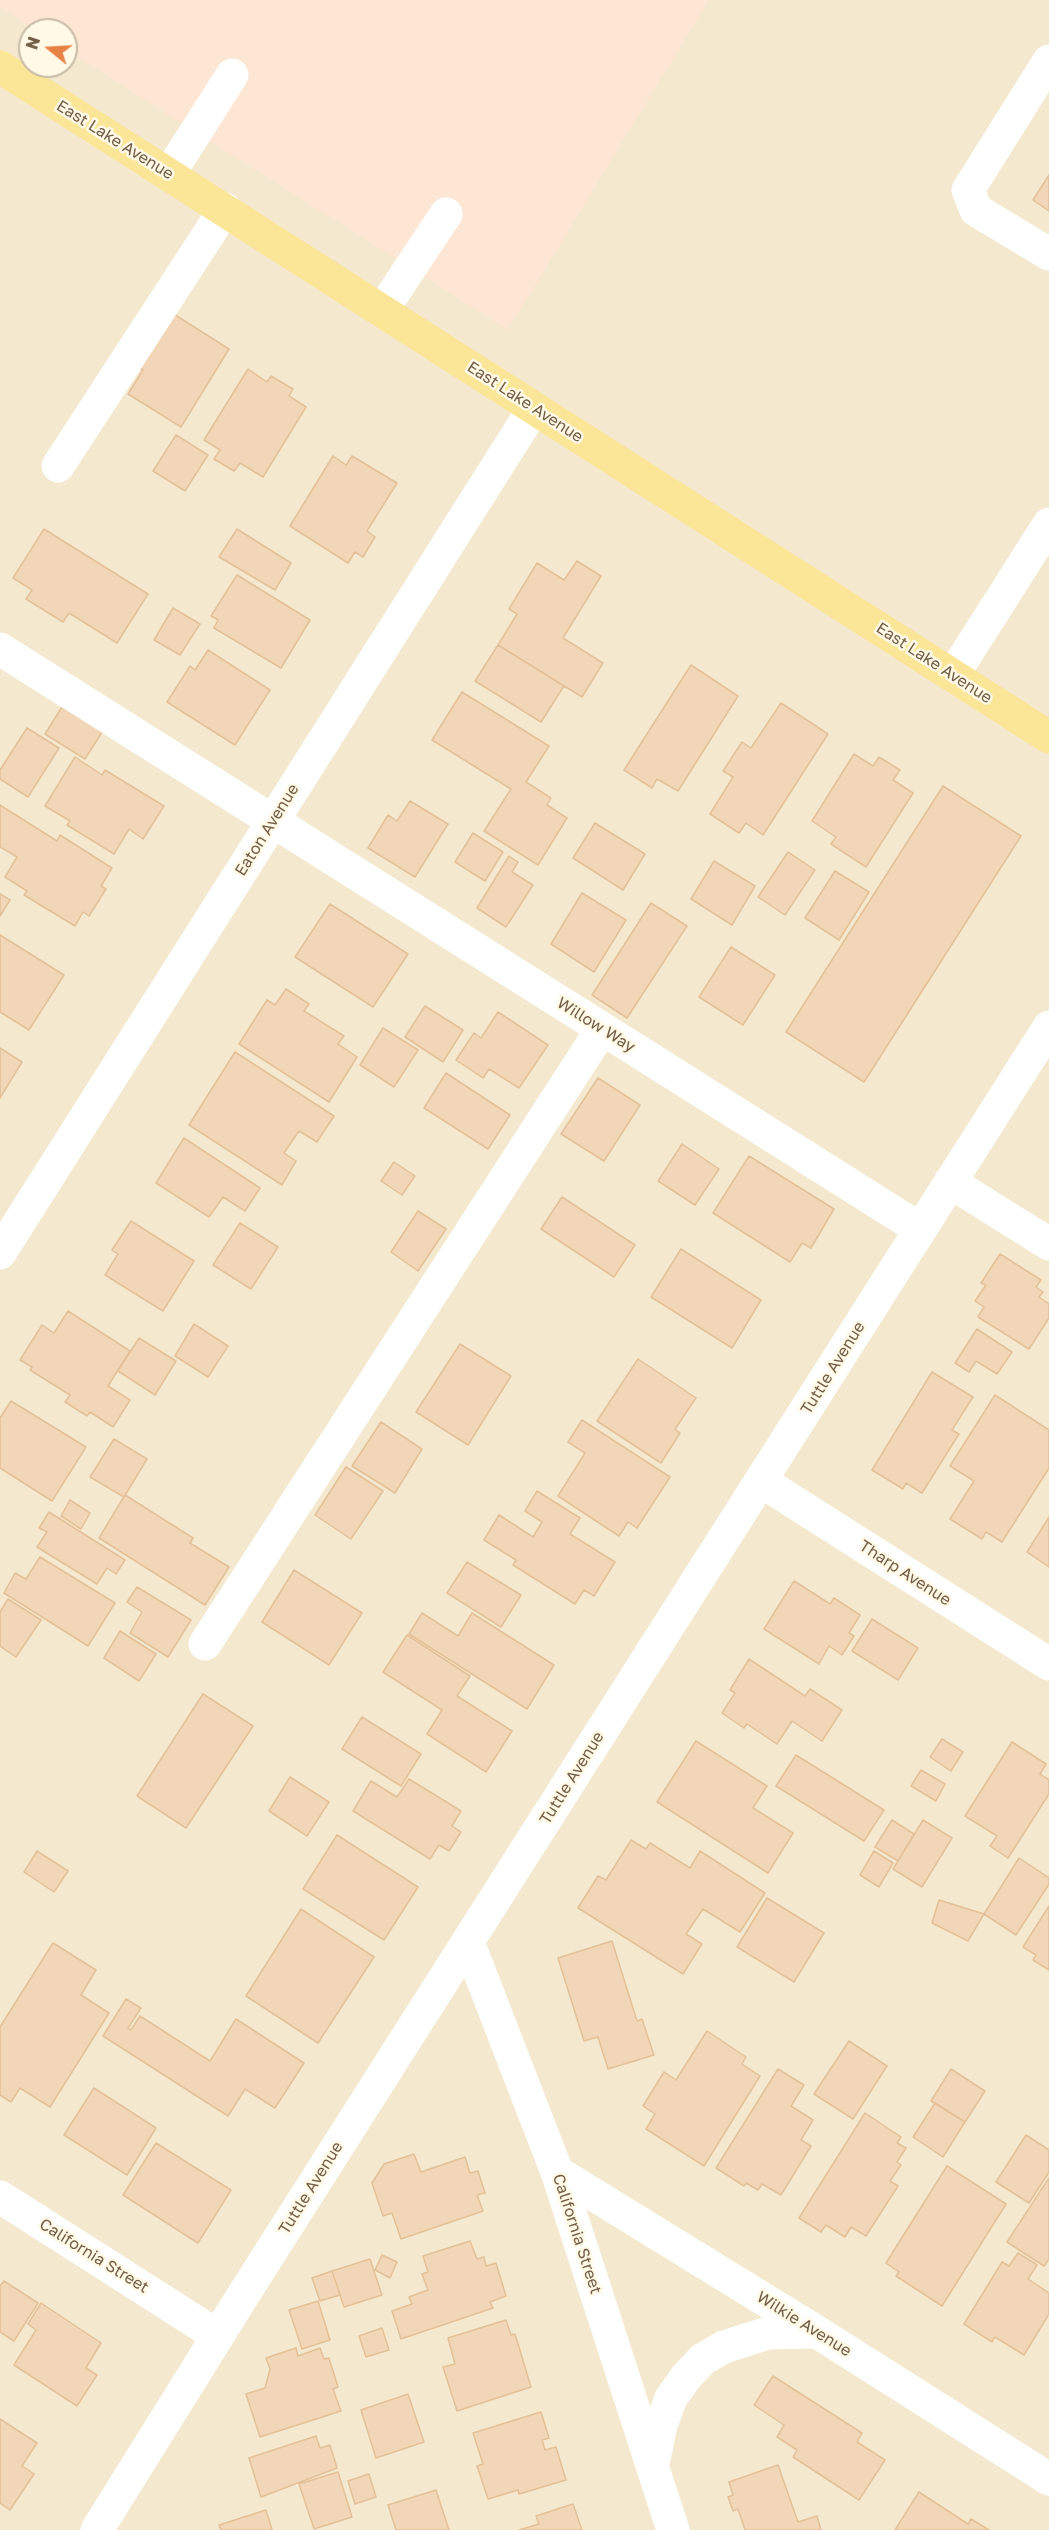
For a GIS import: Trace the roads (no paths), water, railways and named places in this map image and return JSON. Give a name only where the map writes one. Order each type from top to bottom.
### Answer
[{"type":"main road","name":"East Lake Avenue","points":[[0,67],[383,309],[1049,737]]},
{"type":"street","points":[[1049,61],[968,190],[976,210],[1049,254]]},
{"type":"street","points":[[169,174],[232,75]]},
{"type":"street","points":[[58,466],[225,209]]},
{"type":"street","points":[[383,309],[446,214]]},
{"type":"street","name":"Eaton Avenue","points":[[0,1253],[534,408]]},
{"type":"street","points":[[953,675],[1049,524]]},
{"type":"street","name":"Willow Way","points":[[0,649],[920,1229]]},
{"type":"street","name":"Tuttle Avenue","points":[[104,2525],[218,2336],[1049,1027]]},
{"type":"street","points":[[205,1644],[602,1029]]},
{"type":"street","points":[[950,1182],[1049,1244]]},
{"type":"street","name":"Tharp Avenue","points":[[761,1481],[1049,1664]]},
{"type":"street","name":"California Street","points":[[468,1942],[557,2172],[673,2530]]},
{"type":"street","name":"Wilkie Avenue","points":[[557,2172],[817,2332],[1049,2479]]},
{"type":"street","name":"California Street","points":[[0,2197],[218,2336]]},
{"type":"street","points":[[652,2465],[661,2425],[671,2398],[686,2377],[703,2360],[724,2347],[768,2332],[817,2332]]}]
